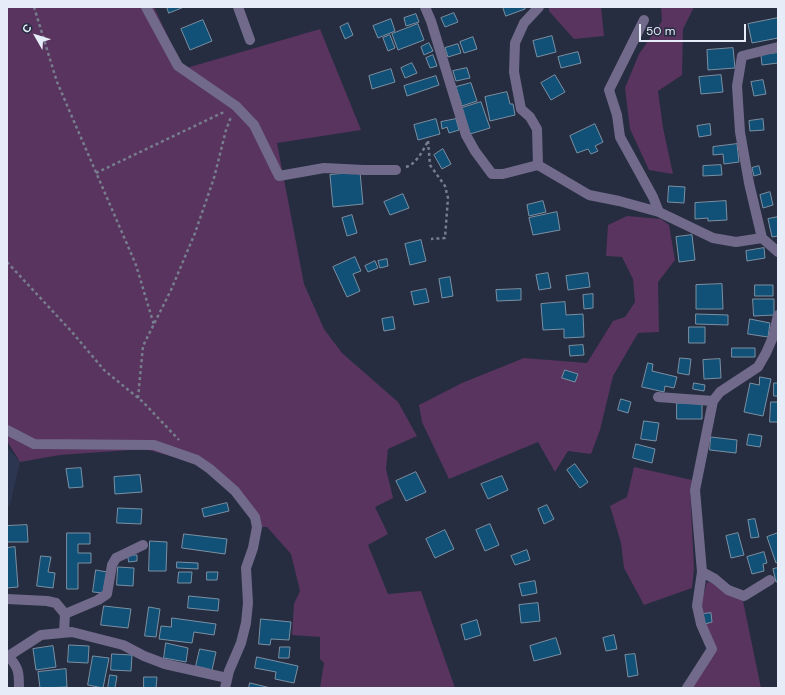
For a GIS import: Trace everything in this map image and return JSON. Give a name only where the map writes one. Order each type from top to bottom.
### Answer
[{"type":"street","points":[[146,7],[178,66],[236,106],[254,125],[279,176],[324,168],[396,170]]},
{"type":"street","points":[[238,7],[250,40]]},
{"type":"street","points":[[538,165],[537,129],[530,117],[521,110],[514,72],[515,43],[524,23],[539,7]]},
{"type":"street","points":[[426,8],[434,29],[466,135],[474,151],[492,174],[503,174],[538,165],[589,195],[619,201],[659,212],[713,238],[736,242],[762,238]]},
{"type":"street","points":[[644,20],[609,90],[617,115],[620,137],[653,197],[659,212]]},
{"type":"street","points":[[778,47],[742,56],[737,86],[740,132],[749,183],[762,238],[778,252]]},
{"type":"street","points":[[687,688],[712,649],[701,624],[697,606],[702,572],[695,490],[713,401],[720,392],[758,367],[773,338],[778,315]]},
{"type":"street","points":[[658,396],[713,401]]},
{"type":"street","points":[[7,430],[34,444],[154,445],[197,460],[210,469],[235,491],[255,517],[257,527],[253,548],[246,568],[248,603],[246,623],[241,643],[227,678],[225,688]]},
{"type":"street","points":[[65,614],[98,600],[107,594],[112,565],[116,558],[143,545]]},
{"type":"street","points":[[702,572],[715,579],[728,590],[744,596],[770,580]]},
{"type":"street","points":[[7,599],[47,601],[56,603],[65,614],[64,632]]},
{"type":"street","points":[[19,688],[17,665],[8,657],[41,635],[64,632],[72,632],[124,645],[144,656],[165,664],[227,678]]},
{"type":"path","points":[[34,7],[57,82],[136,265],[154,325]]},
{"type":"path","points":[[96,173],[236,106]]},
{"type":"path","points":[[138,398],[143,346],[171,290],[195,233],[214,178],[226,130],[236,106]]},
{"type":"path","points":[[396,170],[410,166],[422,152],[428,141],[430,165],[445,186],[448,198],[445,238],[432,239]]},
{"type":"path","points":[[7,262],[72,332],[104,370],[138,398],[181,442]]},
{"type":"shaded area","points":[[7,7],[154,7],[183,69],[320,29],[361,130],[277,143],[304,284],[324,329],[342,353],[398,402],[417,436],[388,449],[386,469],[393,498],[375,507],[388,534],[368,545],[388,594],[421,591],[455,688],[320,688],[324,663],[320,659],[320,637],[292,635],[294,604],[300,591],[291,554],[267,527],[260,527],[232,493],[195,463],[145,449],[60,455],[20,462],[7,441]]},
{"type":"shaded area","points":[[549,7],[601,7],[604,36],[574,39],[549,11]]},
{"type":"shaded area","points":[[661,7],[694,7],[683,29],[682,75],[658,91],[663,128],[673,174],[649,170],[630,129],[625,88],[639,54],[662,21]]},
{"type":"shaded area","points":[[627,216],[661,219],[669,225],[675,260],[658,282],[659,332],[638,333],[613,376],[600,430],[591,454],[568,451],[555,472],[538,442],[449,479],[422,422],[419,405],[462,383],[524,358],[587,363],[613,321],[625,317],[635,302],[633,279],[622,257],[606,256],[608,225]]},
{"type":"shaded area","points":[[7,447],[20,462],[10,505],[7,506]]},
{"type":"shaded area","points":[[634,467],[692,480],[690,490],[694,569],[692,588],[644,605],[624,568],[621,543],[610,506],[627,497]]},
{"type":"shaded area","points":[[707,582],[714,583],[743,601],[761,688],[692,688],[716,650],[702,623],[701,605]]},
{"type":"building","points":[[167,7],[184,7],[169,13]]},
{"type":"building","points":[[503,7],[525,7],[525,9],[506,16]]},
{"type":"building","points":[[454,13],[458,22],[445,27],[441,18]]},
{"type":"building","points":[[416,14],[419,22],[406,26],[404,18]]},
{"type":"building","points":[[778,18],[778,38],[752,43],[748,24]]},
{"type":"building","points":[[391,19],[395,31],[378,38],[373,26]]},
{"type":"building","points":[[203,20],[212,41],[190,50],[181,29]]},
{"type":"building","points":[[348,23],[353,35],[345,39],[340,27]]},
{"type":"building","points":[[418,24],[424,40],[398,50],[392,34]]},
{"type":"building","points":[[390,35],[395,48],[388,51],[383,38]]},
{"type":"building","points":[[552,36],[556,52],[537,57],[533,41]]},
{"type":"building","points":[[473,37],[477,49],[464,53],[460,42]]},
{"type":"building","points":[[429,43],[433,51],[424,55],[421,47]]},
{"type":"building","points":[[458,44],[461,53],[448,57],[445,48]]},
{"type":"building","points":[[733,48],[735,68],[708,70],[707,50]]},
{"type":"building","points":[[578,52],[581,63],[561,68],[558,57]]},
{"type":"building","points":[[778,53],[778,63],[762,65],[761,55]]},
{"type":"building","points":[[433,55],[437,66],[430,68],[426,58]]},
{"type":"building","points":[[412,63],[417,73],[405,78],[401,68]]},
{"type":"building","points":[[467,68],[470,78],[456,81],[453,71]]},
{"type":"building","points":[[391,69],[395,82],[372,89],[369,76]]},
{"type":"building","points":[[555,75],[565,92],[551,100],[541,83]]},
{"type":"building","points":[[721,75],[723,92],[701,94],[699,77]]},
{"type":"building","points":[[436,76],[439,85],[407,96],[404,86]]},
{"type":"building","points":[[763,80],[766,94],[754,96],[751,82]]},
{"type":"building","points":[[471,83],[477,101],[462,106],[456,87]]},
{"type":"building","points":[[507,92],[510,104],[513,104],[515,115],[490,121],[485,97]]},
{"type":"building","points":[[481,102],[490,128],[470,134],[462,108]]},
{"type":"building","points":[[436,119],[440,134],[418,140],[414,125]]},
{"type":"building","points":[[456,119],[459,130],[449,133],[447,127],[442,129],[441,122]]},
{"type":"building","points":[[763,119],[764,130],[750,131],[749,121]]},
{"type":"building","points":[[595,124],[603,142],[595,146],[598,151],[591,154],[588,149],[577,153],[570,136]]},
{"type":"building","points":[[710,124],[711,135],[699,137],[697,126]]},
{"type":"building","points":[[737,144],[739,162],[724,164],[723,154],[713,155],[713,147]]},
{"type":"building","points":[[443,149],[451,164],[442,169],[434,155]]},
{"type":"building","points":[[721,165],[722,175],[703,176],[703,166]]},
{"type":"building","points":[[759,166],[761,174],[754,176],[752,168]]},
{"type":"building","points":[[360,172],[363,204],[333,207],[330,175]]},
{"type":"building","points":[[669,186],[685,187],[684,203],[668,202]]},
{"type":"building","points":[[770,192],[773,205],[763,208],[760,195]]},
{"type":"building","points":[[403,194],[409,208],[390,215],[384,202]]},
{"type":"building","points":[[543,201],[546,212],[529,216],[527,205]]},
{"type":"building","points":[[726,201],[727,220],[708,221],[708,218],[695,219],[695,203]]},
{"type":"building","points":[[557,212],[560,230],[533,235],[529,218]]},
{"type":"building","points":[[352,215],[357,233],[347,236],[342,218]]},
{"type":"building","points":[[778,217],[778,236],[772,237],[768,219]]},
{"type":"building","points":[[692,235],[695,260],[679,262],[676,237]]},
{"type":"building","points":[[421,240],[426,261],[410,265],[405,244]]},
{"type":"building","points":[[764,248],[765,258],[747,261],[746,251]]},
{"type":"building","points":[[355,257],[361,271],[353,274],[360,291],[347,297],[333,267]]},
{"type":"building","points":[[387,259],[388,266],[380,268],[378,261]]},
{"type":"building","points":[[375,261],[378,268],[368,272],[365,266]]},
{"type":"building","points":[[548,273],[551,288],[539,290],[536,275]]},
{"type":"building","points":[[588,273],[590,287],[568,290],[566,276]]},
{"type":"building","points":[[450,277],[453,296],[442,298],[439,279]]},
{"type":"building","points":[[722,284],[723,309],[696,309],[696,285]]},
{"type":"building","points":[[755,285],[773,285],[773,296],[755,296]]},
{"type":"building","points":[[426,289],[429,302],[414,305],[411,292]]},
{"type":"building","points":[[521,289],[521,300],[497,301],[496,290]]},
{"type":"building","points":[[593,294],[593,308],[584,309],[583,295]]},
{"type":"building","points":[[753,299],[774,299],[774,315],[754,316]]},
{"type":"building","points":[[565,302],[566,315],[583,314],[584,337],[564,338],[564,329],[543,330],[541,304]]},
{"type":"building","points":[[696,314],[728,315],[728,325],[696,324]]},
{"type":"building","points":[[393,317],[395,329],[384,331],[382,319]]},
{"type":"building","points":[[750,319],[770,323],[768,337],[748,334]]},
{"type":"building","points":[[689,327],[705,327],[705,343],[689,343]]},
{"type":"building","points":[[583,345],[584,355],[570,356],[569,346]]},
{"type":"building","points":[[732,348],[755,348],[755,357],[732,357]]},
{"type":"building","points":[[680,358],[691,359],[689,375],[678,373]]},
{"type":"building","points":[[720,359],[721,378],[704,379],[703,360]]},
{"type":"building","points":[[648,363],[653,364],[652,371],[677,377],[674,388],[665,386],[664,392],[642,387]]},
{"type":"building","points":[[565,370],[578,374],[575,382],[562,378]]},
{"type":"building","points":[[760,377],[771,379],[763,416],[744,412],[750,383],[759,385]]},
{"type":"building","points":[[694,383],[705,385],[704,391],[693,389]]},
{"type":"building","points":[[774,383],[778,383],[778,396],[774,396]]},
{"type":"building","points":[[621,399],[631,402],[628,413],[618,410]]},
{"type":"building","points":[[771,402],[778,402],[778,422],[770,422]]},
{"type":"building","points":[[677,403],[702,403],[702,419],[677,419]]},
{"type":"building","points":[[644,421],[659,423],[656,441],[641,439]]},
{"type":"building","points":[[749,434],[762,436],[760,447],[747,445]]},
{"type":"building","points":[[711,437],[737,440],[736,453],[710,450]]},
{"type":"building","points":[[636,444],[655,449],[652,463],[633,458]]},
{"type":"building","points":[[575,464],[588,482],[580,488],[567,470]]},
{"type":"building","points":[[81,468],[83,487],[69,488],[66,469]]},
{"type":"building","points":[[416,472],[426,492],[406,501],[396,481]]},
{"type":"building","points":[[140,475],[142,492],[115,494],[114,477]]},
{"type":"building","points":[[502,476],[508,490],[488,499],[481,484]]},
{"type":"building","points":[[227,503],[229,511],[204,517],[202,509]]},
{"type":"building","points":[[547,505],[554,519],[544,524],[538,509]]},
{"type":"building","points":[[118,508],[142,509],[141,524],[117,523]]},
{"type":"building","points":[[755,519],[759,537],[751,538],[748,520]]},
{"type":"building","points":[[490,524],[499,545],[485,551],[476,530]]},
{"type":"building","points":[[27,525],[28,542],[7,542],[7,526]]},
{"type":"building","points":[[445,530],[454,549],[435,558],[426,539]]},
{"type":"building","points":[[67,533],[90,533],[90,544],[78,544],[78,553],[91,553],[91,563],[78,563],[78,589],[67,589]]},
{"type":"building","points":[[738,533],[744,555],[731,558],[726,536]]},
{"type":"building","points":[[778,533],[778,562],[776,563],[767,537]]},
{"type":"building","points":[[184,534],[227,539],[225,554],[182,548]]},
{"type":"building","points":[[150,541],[167,542],[166,571],[149,571]]},
{"type":"building","points":[[15,547],[18,587],[7,588],[7,548]]},
{"type":"building","points":[[527,550],[530,560],[515,565],[511,556]]},
{"type":"building","points":[[764,552],[767,563],[763,564],[764,571],[752,574],[747,557]]},
{"type":"building","points":[[128,555],[137,555],[137,561],[129,562]]},
{"type":"building","points":[[41,556],[51,557],[48,572],[55,573],[53,588],[37,586]]},
{"type":"building","points":[[177,562],[198,563],[198,569],[177,568]]},
{"type":"building","points":[[118,567],[134,568],[133,586],[117,585]]},
{"type":"building","points":[[778,568],[778,581],[776,582],[773,569]]},
{"type":"building","points":[[96,570],[107,572],[103,593],[93,592]]},
{"type":"building","points":[[179,572],[192,572],[191,583],[178,583]]},
{"type":"building","points":[[207,572],[218,572],[217,580],[207,580]]},
{"type":"building","points":[[535,581],[537,593],[522,596],[519,584]]},
{"type":"building","points":[[189,596],[219,599],[218,611],[188,608]]},
{"type":"building","points":[[538,603],[540,621],[521,623],[519,605]]},
{"type":"building","points":[[104,606],[131,609],[128,628],[101,625]]},
{"type":"building","points":[[149,607],[160,609],[156,637],[145,636]]},
{"type":"building","points":[[711,613],[712,622],[705,624],[703,614]]},
{"type":"building","points":[[172,618],[216,624],[214,635],[194,632],[192,643],[159,639],[161,626],[171,627]]},
{"type":"building","points":[[261,619],[291,622],[289,640],[271,639],[270,645],[259,644]]},
{"type":"building","points":[[477,620],[481,635],[465,640],[461,625]]},
{"type":"building","points":[[614,635],[617,649],[606,651],[603,638]]},
{"type":"building","points":[[556,638],[561,654],[534,661],[530,646]]},
{"type":"building","points":[[166,643],[188,648],[186,662],[164,658]]},
{"type":"building","points":[[69,645],[89,646],[88,663],[68,662]]},
{"type":"building","points":[[53,646],[56,667],[36,670],[33,649]]},
{"type":"building","points":[[280,647],[290,647],[289,658],[279,658]]},
{"type":"building","points":[[200,649],[216,652],[212,670],[196,666]]},
{"type":"building","points":[[112,654],[132,655],[131,671],[111,670]]},
{"type":"building","points":[[635,654],[638,675],[628,677],[625,655]]},
{"type":"building","points":[[93,656],[109,658],[103,688],[88,685]]},
{"type":"building","points":[[257,657],[298,666],[294,683],[275,679],[276,672],[255,668]]},
{"type":"building","points":[[66,669],[67,687],[40,688],[38,672]]},
{"type":"building","points":[[110,675],[117,676],[115,688],[108,688]]},
{"type":"building","points":[[144,677],[157,677],[156,688],[144,688]]},
{"type":"building","points":[[250,683],[271,688],[249,688]]}]
